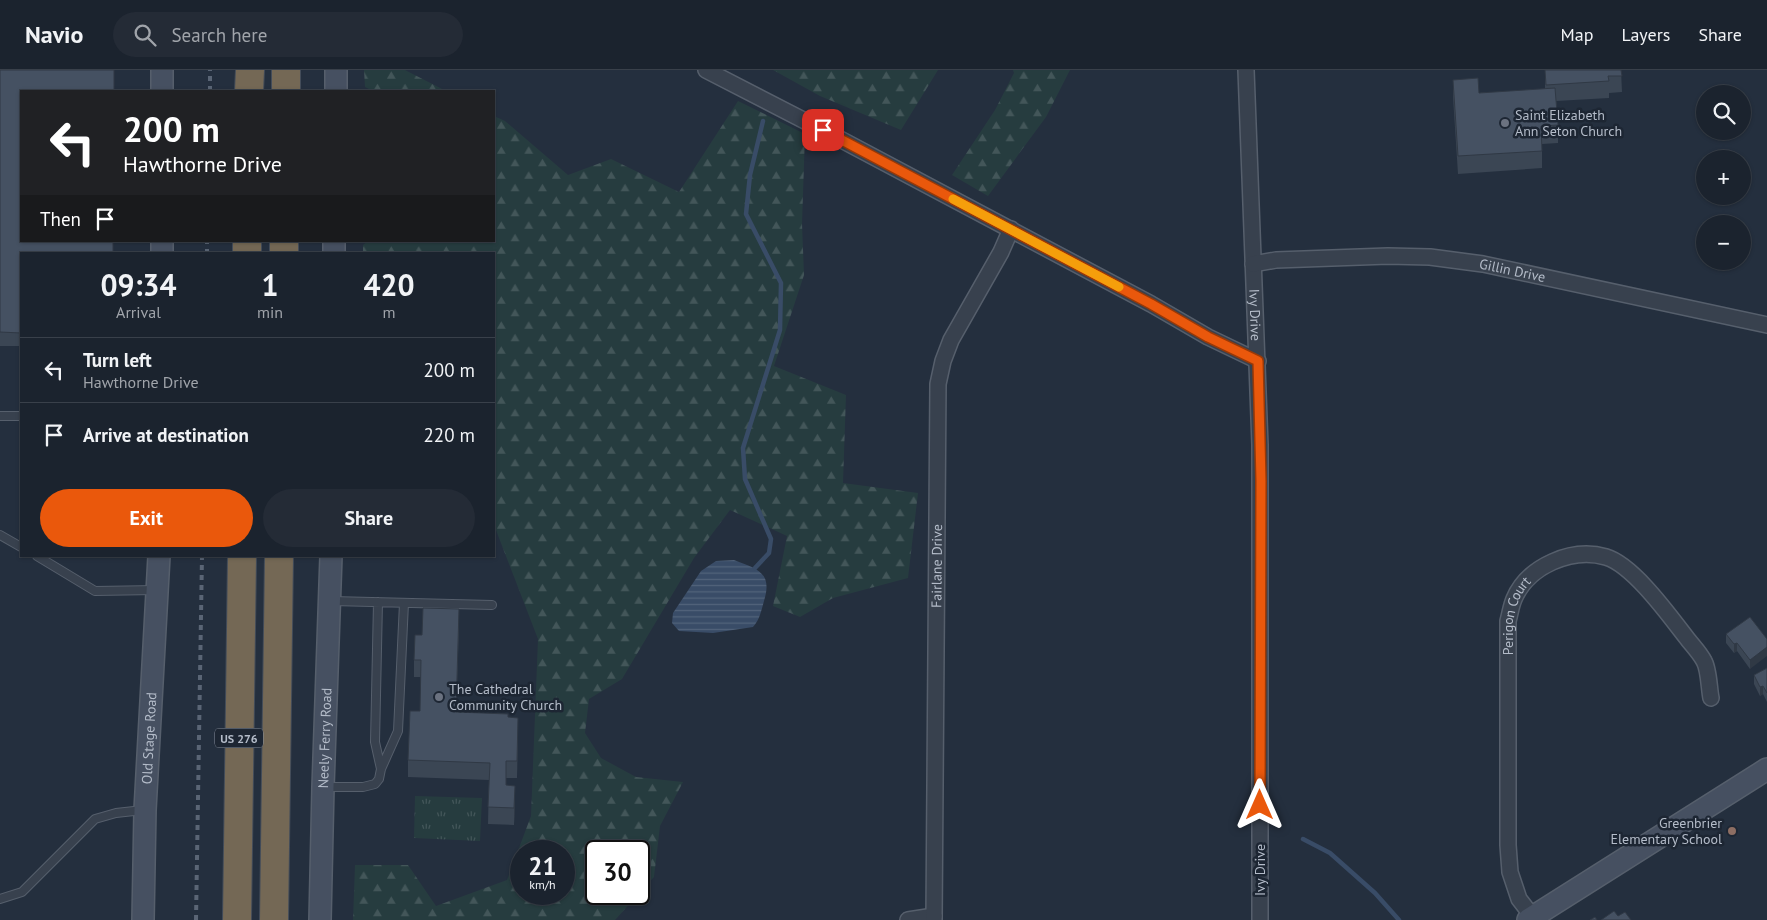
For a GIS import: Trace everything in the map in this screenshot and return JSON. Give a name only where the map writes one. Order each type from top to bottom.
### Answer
[{"type":"highway","points":[[249,90],[250,70]]},
{"type":"highway","points":[[286,70],[286,90]]},
{"type":"highway","name":"US 276","points":[[237,920],[242,557]]},
{"type":"highway","name":"US 276","points":[[274,920],[279,557]]},
{"type":"street","points":[[162,70],[162,90]]},
{"type":"street","points":[[336,70],[336,90]]},
{"type":"street","points":[[706,70],[1011,229],[1151,304],[1208,337],[1258,361]]},
{"type":"street","name":"Ivy Drive","points":[[1246,70],[1261,481],[1260,920]]},
{"type":"street","name":"Fairlane Drive","points":[[934,918],[938,384],[943,361],[951,340],[1001,252],[1011,229]]},
{"type":"street","name":"Gillin Drive","points":[[1253,264],[1276,260],[1430,257],[1483,264],[1767,325]]},
{"type":"street","name":"Perigon Court","points":[[1531,918],[1519,899],[1510,872],[1508,844],[1508,621],[1514,599],[1526,582],[1542,566],[1562,558],[1585,555],[1607,557],[1629,571],[1654,596],[1705,662],[1711,698]]},
{"type":"street","name":"Old Stage Road","points":[[143,920],[145,810],[159,557]]},
{"type":"street","name":"Neely Ferry Road","points":[[320,920],[322,787],[331,557]]},
{"type":"street","points":[[1531,918],[1767,769]]},
{"type":"street","points":[[908,920],[934,918]]},
{"type":"lane","points":[[0,416],[20,416]]},
{"type":"lane","points":[[0,535],[20,546]]},
{"type":"lane","points":[[39,557],[96,591],[158,590]]},
{"type":"lane","points":[[330,601],[492,605]]},
{"type":"lane","points":[[378,602],[375,742],[381,769]]},
{"type":"lane","points":[[322,787],[363,787],[375,784],[379,779],[381,769],[398,731],[404,602]]},
{"type":"lane","points":[[0,899],[22,892],[95,819],[116,813],[145,810]]},
{"type":"green space","points":[[364,70],[405,70],[444,90],[371,90],[365,87]]},
{"type":"green space","points":[[773,70],[938,70],[901,130],[820,96]]},
{"type":"green space","points":[[1013,70],[1070,70],[1046,117],[988,196],[952,175],[995,110],[1014,73]]},
{"type":"green space","points":[[738,101],[805,134],[802,224],[804,275],[774,366],[846,395],[843,483],[918,493],[908,578],[833,598],[800,617],[773,606],[787,536],[730,510],[694,558],[622,679],[589,699],[585,733],[601,758],[636,777],[683,782],[660,826],[654,877],[650,882],[650,840],[585,840],[585,905],[629,905],[615,920],[353,920],[355,865],[408,865],[436,906],[507,880],[510,872],[510,905],[575,905],[575,840],[522,840],[531,816],[538,639],[495,528],[495,252],[363,252],[363,245],[367,242],[495,242],[495,116],[505,121],[568,175],[611,159],[679,192]]},
{"type":"green space","points":[[415,796],[482,798],[480,841],[414,838]]},
{"type":"water","points":[[734,560],[756,569],[765,578],[766,591],[760,615],[753,627],[713,633],[679,631],[672,623],[673,613],[701,571],[716,561]]},
{"type":"building","points":[[0,70],[114,70],[114,90],[20,90],[20,242],[113,242],[113,252],[20,252],[20,333],[0,332]]},
{"type":"building","points":[[1545,70],[1621,70],[1622,76],[1608,76],[1609,81],[1546,85]]},
{"type":"building","points":[[1478,78],[1479,93],[1555,88],[1558,125],[1541,126],[1542,151],[1458,156],[1453,80]]},
{"type":"building","name":"The Cathedral Community Church","points":[[423,608],[459,609],[456,712],[508,714],[508,717],[518,718],[517,761],[506,761],[506,785],[515,786],[514,808],[488,807],[490,763],[408,760],[410,711],[420,711],[421,660],[414,660],[415,635],[422,635]]},
{"type":"building","points":[[1750,617],[1767,639],[1767,647],[1750,660],[1737,643],[1734,644],[1726,634]]},
{"type":"building","points":[[1767,668],[1767,693],[1763,686],[1760,687],[1754,675]]},
{"type":"building","points":[[1614,911],[1618,916],[1625,912],[1631,920],[1601,920]]},
{"type":"waterway","points":[[755,568],[769,553],[771,539],[745,479],[743,448],[780,330],[781,283],[746,214],[750,175],[763,121]]},
{"type":"waterway","points":[[1303,839],[1330,853],[1375,893],[1399,920]]},
{"type":"railway","points":[[210,70],[210,90]]},
{"type":"railway","points":[[207,242],[207,252]]},
{"type":"railway","points":[[196,920],[202,557]]},
{"type":"slow traffic","points":[[953,199],[1119,287]]},
{"type":"place","name":"Saint Elizabeth Ann Seton Church","points":[[1505,123]]},
{"type":"place","name":"The Cathedral Community Church","points":[[439,697]]},
{"type":"place","name":"Greenbrier Elementary School","points":[[1732,831]]},
{"type":"route","points":[[823,130],[1151,304],[1208,337],[1258,361],[1261,481],[1260,805]]}]
